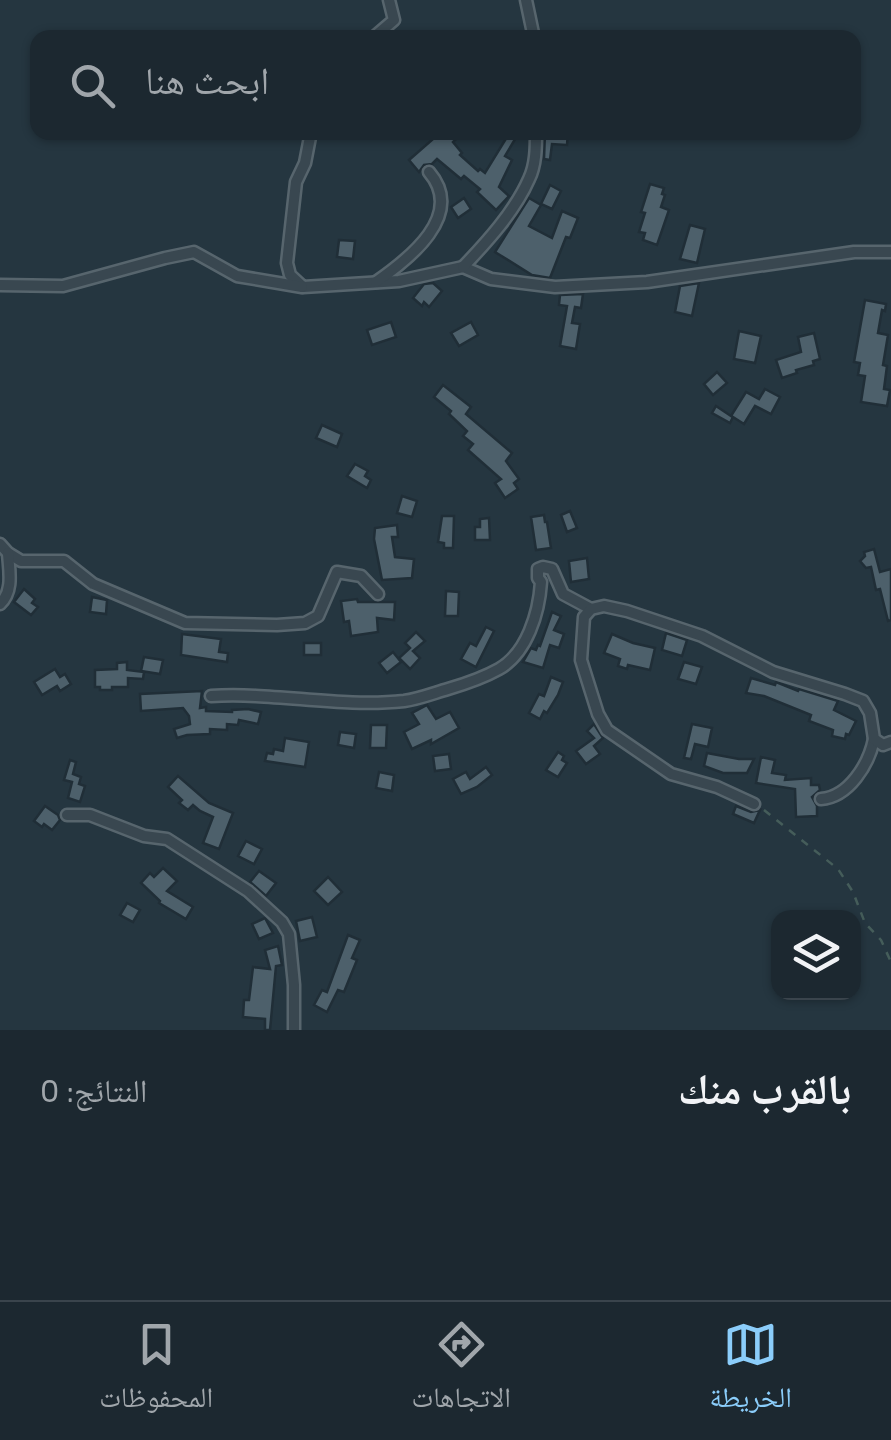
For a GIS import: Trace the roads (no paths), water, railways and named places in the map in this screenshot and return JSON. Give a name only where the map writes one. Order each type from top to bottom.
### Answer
[{"type":"street","points":[[382,30],[394,20],[389,0]]},
{"type":"street","points":[[526,0],[532,30]]},
{"type":"street","points":[[303,287],[290,275],[287,263],[296,182],[309,140]]},
{"type":"street","points":[[0,285],[62,286],[194,252],[237,276],[303,287],[399,281],[463,267],[495,232],[530,178],[536,140]]},
{"type":"street","points":[[376,282],[406,260],[433,230],[441,209],[438,182],[429,172]]},
{"type":"street","points":[[463,267],[491,279],[555,287],[648,282],[854,252],[891,252]]},
{"type":"street","points":[[4,548],[21,561],[64,561],[92,584],[185,622],[305,623],[318,616],[337,572],[361,576],[378,594]]},
{"type":"street","points":[[0,604],[6,598],[10,580],[4,548]]},
{"type":"street","points":[[211,696],[406,701],[469,682],[502,668],[519,649],[538,613],[538,569],[543,566],[552,570],[563,594],[591,609]]},
{"type":"street","points":[[754,804],[717,787],[671,774],[607,730],[581,660],[584,617],[591,609],[604,606],[702,636],[772,672],[863,702],[870,713],[874,739],[871,753],[843,792],[826,800],[822,798]]},
{"type":"street","points":[[874,739],[884,745],[891,742]]},
{"type":"street","points":[[67,814],[90,814],[144,836],[167,839],[248,892],[282,922],[289,934],[294,1030]]}]
